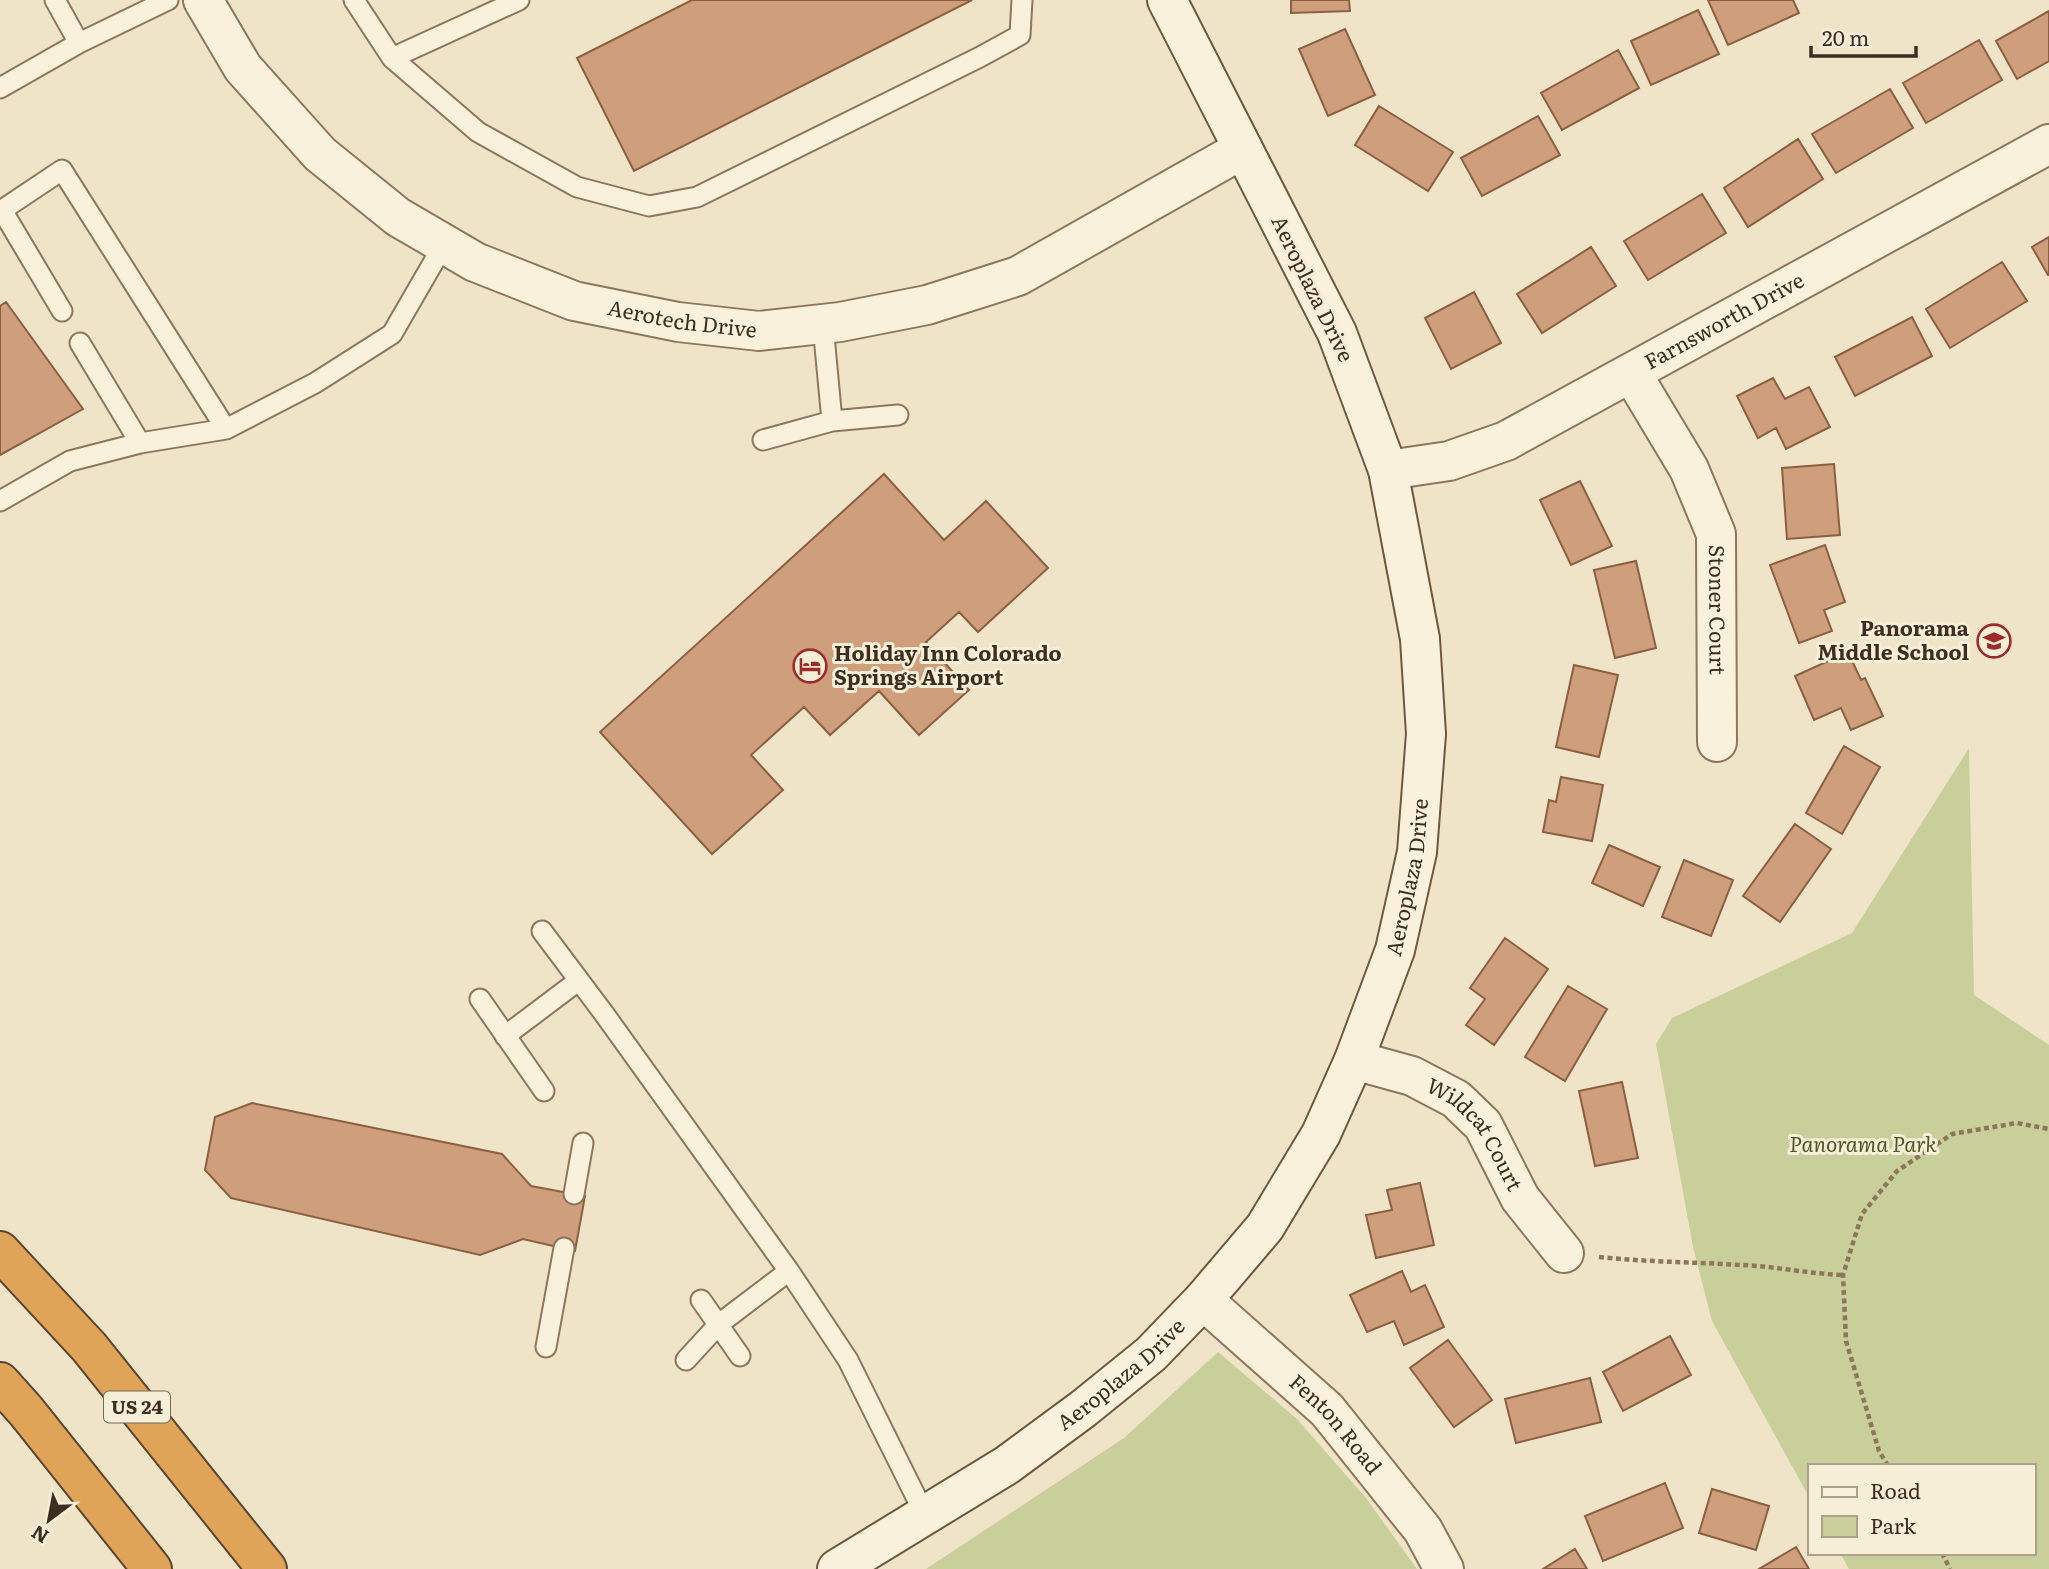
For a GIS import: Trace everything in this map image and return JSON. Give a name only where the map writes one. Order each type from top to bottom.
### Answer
[{"type":"highway","name":"US 24","points":[[0,1251],[89,1346],[267,1569]]},
{"type":"highway","points":[[0,1382],[152,1569]]},
{"type":"street","name":"Aerotech Drive","points":[[203,0],[243,68],[320,154],[398,217],[475,262],[574,301],[678,322],[760,331],[822,325],[927,305],[1018,276],[1243,149]]},
{"type":"street","name":"Aeroplaza Drive","points":[[837,1569],[1007,1465],[1083,1409],[1151,1354],[1203,1300],[1265,1227],[1321,1134],[1354,1060],[1395,950],[1418,852],[1426,734],[1420,639],[1388,470],[1337,333],[1167,0]]},
{"type":"street","name":"Farnsworth Drive","points":[[1388,470],[1449,461],[1506,441],[2049,144]]},
{"type":"street","name":"Stoner Court","points":[[1632,374],[1689,469],[1716,534],[1717,742]]},
{"type":"street","name":"Wildcat Court","points":[[1354,1060],[1412,1076],[1456,1099],[1483,1125],[1520,1198],[1564,1253]]},
{"type":"street","name":"Fenton Road","points":[[1203,1300],[1326,1410],[1423,1530],[1444,1569]]},
{"type":"lane","points":[[55,0],[79,43]]},
{"type":"lane","points":[[0,88],[79,43],[168,0]]},
{"type":"lane","points":[[354,0],[392,58],[478,132],[577,187],[649,206],[697,197],[1020,35],[1022,0]]},
{"type":"lane","points":[[392,58],[519,0]]},
{"type":"lane","points":[[62,311],[1,211],[62,170],[226,429]]},
{"type":"lane","points":[[0,501],[70,461],[140,443],[226,429],[315,383],[392,334],[444,244]]},
{"type":"lane","points":[[822,325],[832,421]]},
{"type":"lane","points":[[80,343],[140,443]]},
{"type":"lane","points":[[763,440],[832,421],[898,415]]},
{"type":"lane","points":[[542,931],[789,1271],[848,1360],[925,1515]]},
{"type":"lane","points":[[505,1036],[578,981]]},
{"type":"lane","points":[[480,999],[544,1091]]},
{"type":"lane","points":[[574,1194],[583,1143]]},
{"type":"lane","points":[[546,1347],[564,1248]]},
{"type":"lane","points":[[686,1360],[719,1324],[789,1271]]},
{"type":"lane","points":[[701,1300],[740,1356]]},
{"type":"path","points":[[1887,1464],[1879,1451],[1846,1341],[1843,1275],[1862,1214],[1897,1171],[1952,1134],[2017,1123],[2049,1129]]},
{"type":"path","points":[[1564,1253],[1645,1262],[1743,1265],[1811,1274],[1843,1275]]},
{"type":"green space","name":"Panorama Park","points":[[1969,748],[1974,995],[2049,1045],[2049,1569],[1849,1569],[1841,1555],[2035,1555],[2035,1464],[1808,1464],[1808,1495],[1712,1321],[1693,1247],[1656,1044],[1672,1018],[1852,933]]},
{"type":"green space","points":[[1218,1352],[1297,1419],[1366,1498],[1417,1569],[926,1569],[1124,1438]]},
{"type":"building","points":[[692,0],[972,0],[634,171],[577,58]]},
{"type":"building","points":[[1291,0],[1349,0],[1350,11],[1291,13]]},
{"type":"building","points":[[1708,0],[1793,0],[1799,13],[1728,45]]},
{"type":"building","points":[[1698,10],[1719,54],[1651,85],[1631,41]]},
{"type":"building","points":[[2049,11],[2049,61],[2017,79],[1996,41]]},
{"type":"building","points":[[1345,29],[1375,95],[1328,116],[1299,49]]},
{"type":"building","points":[[1979,40],[2002,80],[1926,123],[1903,83]]},
{"type":"building","points":[[1618,50],[1639,88],[1562,130],[1541,93]]},
{"type":"building","points":[[1890,89],[1913,128],[1836,173],[1812,134]]},
{"type":"building","points":[[1379,106],[1453,152],[1428,191],[1355,145]]},
{"type":"building","points":[[1538,116],[1560,155],[1482,196],[1461,158]]},
{"type":"building","points":[[1798,139],[1823,179],[1748,227],[1724,188]]},
{"type":"building","points":[[1702,194],[1726,233],[1648,280],[1624,241]]},
{"type":"building","points":[[2049,237],[2049,275],[2048,275],[2032,247]]},
{"type":"building","points":[[1591,247],[1616,286],[1542,333],[1517,294]]},
{"type":"building","points":[[2002,262],[2027,301],[1950,348],[1926,309]]},
{"type":"building","points":[[1474,292],[1501,343],[1451,369],[1425,318]]},
{"type":"building","points":[[6,302],[83,409],[0,455],[0,306]]},
{"type":"building","points":[[1912,317],[1932,356],[1855,396],[1835,357]]},
{"type":"building","points":[[1773,378],[1785,399],[1809,387],[1830,427],[1786,449],[1776,428],[1758,438],[1737,396]]},
{"type":"building","points":[[1834,464],[1840,535],[1787,539],[1782,468]]},
{"type":"building","name":"Holiday Inn Colorado Springs Airport","points":[[884,474],[944,540],[986,501],[1048,568],[978,632],[959,612],[926,642],[969,690],[919,735],[879,691],[830,735],[804,707],[751,755],[783,790],[712,854],[600,732]]},
{"type":"building","points":[[1580,481],[1612,546],[1571,565],[1540,500]]},
{"type":"building","points":[[1825,545],[1845,602],[1824,610],[1832,631],[1799,643],[1770,565]]},
{"type":"building","points":[[1636,561],[1656,648],[1615,658],[1594,570]]},
{"type":"building","points":[[1848,652],[1861,680],[1865,678],[1883,716],[1851,730],[1841,708],[1814,720],[1795,676]]},
{"type":"building","points":[[1574,665],[1618,675],[1599,757],[1556,747]]},
{"type":"building","points":[[1844,746],[1880,767],[1842,834],[1806,813]]},
{"type":"building","points":[[1561,777],[1603,785],[1592,841],[1543,832],[1549,800],[1556,802]]},
{"type":"building","points":[[1795,824],[1831,849],[1780,922],[1743,896]]},
{"type":"building","points":[[1609,845],[1660,867],[1643,906],[1592,883]]},
{"type":"building","points":[[1684,860],[1733,880],[1711,936],[1662,917]]},
{"type":"building","points":[[1505,938],[1548,969],[1494,1045],[1466,1025],[1485,999],[1470,988]]},
{"type":"building","points":[[1568,986],[1607,1009],[1565,1081],[1525,1057]]},
{"type":"building","points":[[1622,1082],[1638,1158],[1595,1166],[1579,1091]]},
{"type":"building","points":[[252,1103],[502,1154],[531,1186],[585,1196],[575,1251],[523,1239],[480,1255],[231,1198],[205,1170],[215,1117]]},
{"type":"building","points":[[1420,1183],[1434,1245],[1376,1258],[1366,1215],[1392,1210],[1387,1190]]},
{"type":"building","points":[[1402,1271],[1411,1292],[1425,1285],[1444,1327],[1404,1345],[1394,1321],[1367,1332],[1350,1295]]},
{"type":"building","points":[[1670,1336],[1691,1375],[1623,1411],[1603,1372]]},
{"type":"building","points":[[1448,1340],[1492,1400],[1454,1427],[1410,1368]]},
{"type":"building","points":[[1590,1378],[1601,1422],[1516,1443],[1505,1399]]},
{"type":"building","points":[[1665,1483],[1683,1528],[1603,1561],[1585,1516]]},
{"type":"building","points":[[1712,1489],[1769,1506],[1756,1550],[1699,1533]]},
{"type":"building","points":[[1796,1547],[1809,1569],[1759,1569]]},
{"type":"building","points":[[1575,1549],[1587,1569],[1543,1569]]},
{"type":"place","name":"Panorama Middle School","points":[[1994,641]]},
{"type":"place","name":"Holiday Inn Colorado Springs Airport","points":[[810,666]]}]
